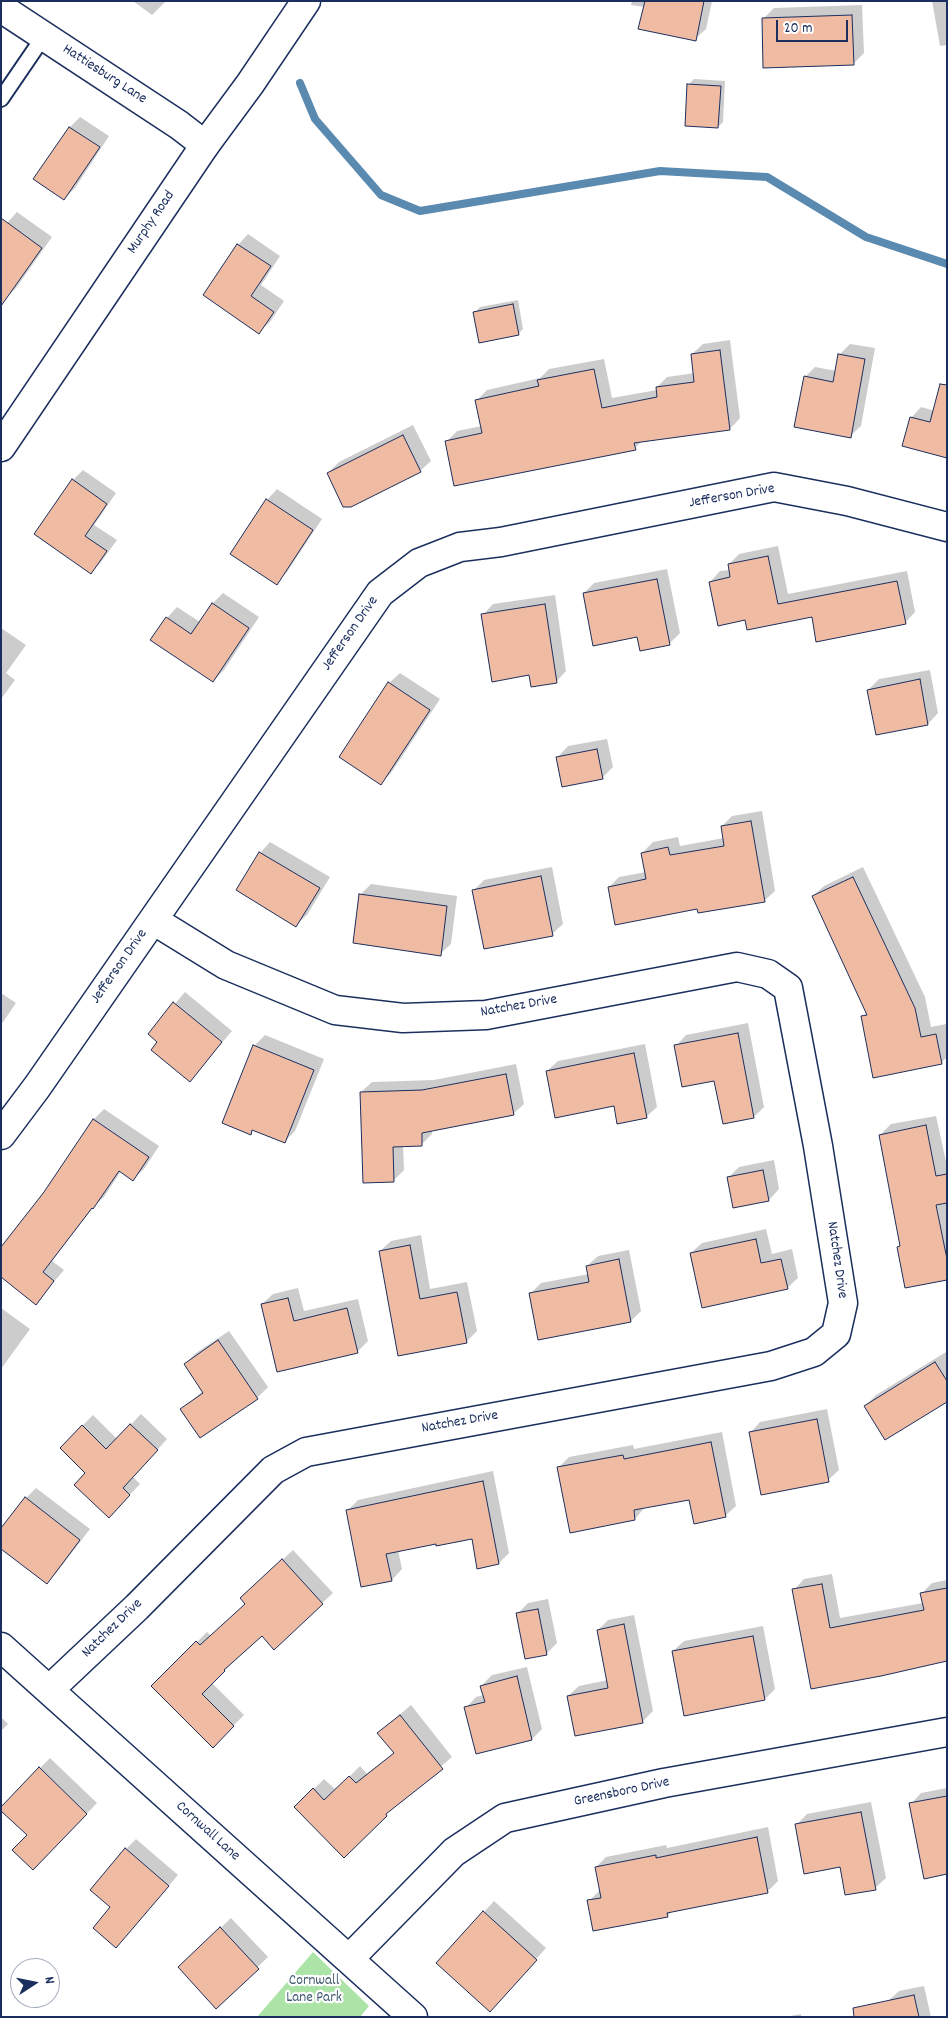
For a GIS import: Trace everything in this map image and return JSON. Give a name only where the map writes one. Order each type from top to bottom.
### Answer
[{"type":"street","name":"Murphy Road","points":[[1,447],[205,145],[250,84],[306,1]]},
{"type":"street","name":"Hattiesburg Lane","points":[[1,8],[179,125],[205,145]]},
{"type":"street","name":"Jefferson Drive","points":[[1,1135],[380,593],[418,563],[460,547],[501,542],[774,487],[847,501],[947,527]]},
{"type":"street","name":"Natchez Drive","points":[[49,1690],[137,1606],[273,1470],[306,1452],[772,1366],[814,1352],[836,1334],[843,1303],[818,1146],[788,988],[768,974],[737,967],[486,1015],[403,1018],[335,1010],[226,965],[153,920]]},
{"type":"street","name":"Cornwall Lane","points":[[1,1647],[413,2017]]},
{"type":"street","name":"Greensboro Drive","points":[[349,1960],[454,1852],[505,1818],[664,1783],[947,1732]]},
{"type":"lane","points":[[1,99],[44,36]]},
{"type":"green space","name":"Cornwall Lane Park","points":[[313,1952],[369,2006],[360,2017],[257,2017]]},
{"type":"building","points":[[645,1],[704,1],[696,41],[638,29]]},
{"type":"building","points":[[852,15],[854,65],[763,68],[762,18]]},
{"type":"building","points":[[687,84],[721,86],[718,128],[685,126]]},
{"type":"building","points":[[69,127],[100,147],[64,200],[33,179]]},
{"type":"building","points":[[1,218],[42,248],[1,306]]},
{"type":"building","points":[[237,244],[271,266],[251,296],[274,312],[259,334],[203,295]]},
{"type":"building","points":[[513,304],[519,335],[479,343],[473,312]]},
{"type":"building","points":[[720,350],[730,430],[634,443],[636,450],[454,486],[445,441],[482,433],[475,400],[539,386],[537,380],[594,369],[602,408],[657,397],[656,387],[694,382],[691,354]]},
{"type":"building","points":[[838,354],[865,359],[851,438],[794,427],[804,376],[833,382]]},
{"type":"building","points":[[940,384],[947,385],[947,458],[902,446],[910,417],[930,422]]},
{"type":"building","points":[[403,435],[421,472],[351,507],[343,507],[327,473]]},
{"type":"building","points":[[72,479],[107,504],[85,536],[107,551],[91,574],[34,534]]},
{"type":"building","points":[[266,499],[313,530],[277,585],[230,554]]},
{"type":"building","points":[[768,556],[778,604],[897,581],[906,624],[816,642],[812,617],[747,630],[745,620],[718,626],[709,582],[730,577],[728,564]]},
{"type":"building","points":[[657,579],[670,645],[640,651],[637,637],[593,646],[583,593]]},
{"type":"building","points":[[212,603],[249,628],[213,682],[150,640],[166,617],[191,634]]},
{"type":"building","points":[[545,604],[557,683],[531,687],[529,675],[492,682],[481,614]]},
{"type":"building","points":[[920,679],[928,725],[876,735],[867,690]]},
{"type":"building","points":[[388,682],[430,710],[381,785],[339,757]]},
{"type":"building","points":[[597,749],[603,779],[562,787],[556,757]]},
{"type":"building","points":[[751,821],[765,902],[698,913],[697,909],[615,925],[608,887],[646,879],[641,853],[668,847],[670,855],[724,846],[721,826]]},
{"type":"building","points":[[259,852],[320,888],[296,927],[236,890]]},
{"type":"building","points":[[541,876],[553,936],[484,949],[472,890]]},
{"type":"building","points":[[853,877],[915,1008],[921,1037],[936,1034],[942,1064],[873,1078],[861,1016],[867,1015],[812,896]]},
{"type":"building","points":[[359,894],[447,906],[441,956],[353,943]]},
{"type":"building","points":[[173,1002],[222,1042],[190,1082],[151,1050],[157,1042],[148,1034]]},
{"type":"building","points":[[738,1033],[754,1118],[723,1124],[714,1081],[682,1087],[674,1045]]},
{"type":"building","points":[[253,1045],[314,1070],[285,1143],[252,1130],[251,1135],[222,1123]]},
{"type":"building","points":[[634,1053],[647,1118],[617,1124],[614,1106],[555,1118],[546,1071]]},
{"type":"building","points":[[506,1074],[514,1115],[422,1133],[422,1146],[393,1147],[394,1182],[363,1183],[360,1092],[422,1090]]},
{"type":"building","points":[[93,1119],[149,1157],[133,1181],[119,1171],[93,1209],[43,1272],[54,1281],[36,1305],[1,1277],[1,1247],[44,1192]]},
{"type":"building","points":[[926,1125],[936,1176],[947,1174],[947,1203],[936,1205],[947,1259],[947,1280],[905,1288],[897,1247],[900,1246],[879,1135]]},
{"type":"building","points":[[763,1170],[769,1201],[733,1208],[727,1177]]},
{"type":"building","points":[[756,1239],[761,1263],[781,1259],[788,1289],[702,1308],[690,1253]]},
{"type":"building","points":[[410,1245],[420,1299],[457,1292],[467,1343],[398,1356],[379,1251]]},
{"type":"building","points":[[619,1259],[631,1322],[538,1340],[529,1293],[589,1282],[586,1266]]},
{"type":"building","points":[[288,1298],[294,1321],[347,1308],[358,1353],[277,1372],[261,1304]]},
{"type":"building","points":[[218,1340],[258,1399],[200,1438],[180,1409],[203,1393],[184,1364]]},
{"type":"building","points":[[935,1362],[947,1381],[947,1402],[885,1440],[864,1406]]},
{"type":"building","points":[[817,1419],[829,1482],[761,1495],[749,1432]]},
{"type":"building","points":[[130,1424],[158,1450],[123,1488],[130,1495],[109,1518],[74,1485],[85,1473],[60,1448],[82,1425],[106,1449]]},
{"type":"building","points":[[711,1442],[726,1517],[694,1524],[689,1500],[634,1510],[635,1520],[570,1533],[557,1467],[623,1455],[624,1459]]},
{"type":"building","points":[[483,1481],[499,1564],[477,1569],[472,1539],[436,1546],[436,1544],[386,1554],[392,1581],[361,1587],[346,1510]]},
{"type":"building","points":[[25,1497],[80,1540],[47,1584],[1,1549],[1,1528]]},
{"type":"building","points":[[282,1559],[323,1604],[274,1650],[262,1636],[224,1670],[202,1694],[234,1726],[213,1748],[151,1686],[196,1641],[200,1645],[245,1604],[240,1598]]},
{"type":"building","points":[[822,1584],[830,1628],[924,1610],[920,1593],[947,1588],[947,1661],[811,1689],[792,1589]]},
{"type":"building","points":[[538,1609],[547,1655],[525,1659],[516,1613]]},
{"type":"building","points":[[624,1624],[643,1723],[575,1736],[567,1696],[608,1688],[597,1630]]},
{"type":"building","points":[[753,1636],[765,1700],[684,1716],[672,1651]]},
{"type":"building","points":[[517,1676],[532,1740],[476,1754],[464,1707],[485,1702],[480,1686]]},
{"type":"building","points":[[400,1715],[443,1769],[386,1814],[387,1816],[344,1858],[294,1807],[313,1788],[324,1800],[349,1776],[356,1783],[394,1753],[377,1733]]},
{"type":"building","points":[[39,1767],[87,1814],[33,1870],[12,1850],[27,1835],[1,1811],[1,1807]]},
{"type":"building","points":[[947,1796],[947,1874],[924,1879],[909,1803]]},
{"type":"building","points":[[861,1812],[876,1890],[845,1895],[840,1867],[804,1874],[795,1824]]},
{"type":"building","points":[[757,1837],[768,1893],[667,1913],[668,1917],[593,1931],[587,1900],[601,1898],[595,1867],[656,1855],[656,1858]]},
{"type":"building","points":[[125,1848],[169,1886],[116,1948],[93,1928],[110,1907],[90,1890]]},
{"type":"building","points":[[483,1911],[537,1960],[490,2012],[436,1963]]},
{"type":"building","points":[[220,1927],[259,1969],[216,2009],[178,1967]]},
{"type":"building","points":[[914,1995],[919,2017],[854,2017],[853,2008]]},
{"type":"waterway","points":[[300,83],[315,119],[381,195],[420,211],[660,171],[767,177],[866,237],[947,264]]}]
